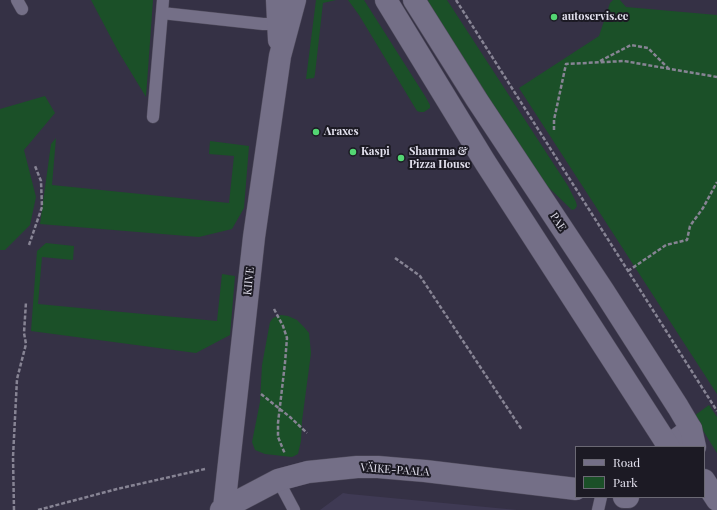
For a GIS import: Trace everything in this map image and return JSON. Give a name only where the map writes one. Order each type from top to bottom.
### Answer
[{"type":"main road","name":"KIIVE","points":[[277,0],[280,56]]},
{"type":"main road","name":"KIIVE","points":[[223,509],[254,237],[280,56],[295,0]]},
{"type":"main road","name":"PAE","points":[[414,0],[477,100],[603,290],[693,438]]},
{"type":"main road","points":[[395,3],[485,162],[667,446]]},
{"type":"main road","points":[[671,446],[693,438]]},
{"type":"main road","name":"VÄIKE-PAALA","points":[[223,509],[285,478],[332,469],[357,467],[378,467],[575,489]]},
{"type":"main road","points":[[705,482],[717,500]]},
{"type":"lane","points":[[153,117],[163,0]]},
{"type":"lane","points":[[162,13],[262,24],[278,24]]},
{"type":"lane","points":[[285,478],[294,510]]},
{"type":"lane","points":[[598,510],[601,498]]},
{"type":"path","points":[[456,0],[717,411]]},
{"type":"path","points":[[597,62],[631,46],[648,48],[669,69]]},
{"type":"path","points":[[554,130],[554,120],[566,64],[624,61],[717,77]]},
{"type":"path","points":[[29,244],[42,207],[41,181],[35,166]]},
{"type":"path","points":[[628,271],[666,245],[686,240],[690,226],[703,208],[717,182]]},
{"type":"path","points":[[395,258],[420,276],[522,430]]},
{"type":"path","points":[[14,510],[14,457],[17,379],[26,344],[24,333],[26,302]]},
{"type":"path","points":[[274,309],[283,326],[287,338],[279,407],[278,437],[285,478]]},
{"type":"path","points":[[238,382],[260,393],[279,407],[307,433]]},
{"type":"path","points":[[38,510],[182,473],[229,464]]},
{"type":"shaded area","points":[[343,493],[349,494],[517,510],[320,510]]},
{"type":"green space","points":[[91,0],[153,0],[146,97],[118,51]]},
{"type":"green space","points":[[316,0],[336,0],[323,3],[315,74],[314,78],[306,79]]},
{"type":"green space","points":[[348,0],[364,0],[425,96],[430,108],[424,112],[417,111],[359,15]]},
{"type":"green space","points":[[429,0],[447,0],[568,186],[576,202],[577,206],[575,209],[572,210],[546,185],[424,3]]},
{"type":"green space","points":[[613,0],[620,0],[626,7],[717,15],[717,394],[519,88],[599,36],[610,3]]},
{"type":"green space","points":[[45,96],[55,113],[24,150],[36,197],[30,225],[5,250],[0,250],[0,109]]},
{"type":"green space","points":[[56,138],[52,185],[229,203],[234,156],[209,154],[210,141],[249,146],[244,208],[232,229],[199,237],[40,224],[51,144]]},
{"type":"green space","points":[[46,243],[74,246],[73,260],[42,257],[38,304],[217,321],[222,274],[235,276],[230,335],[196,353],[31,331],[37,251]]},
{"type":"green space","points":[[281,315],[297,320],[309,333],[311,353],[302,421],[301,441],[298,454],[292,457],[265,454],[255,450],[252,442],[260,402],[262,365],[270,322],[273,318]]},
{"type":"green space","points":[[709,405],[717,417],[717,453],[694,416]]},
{"type":"place","name":"autoservis.ee","points":[[554,17]]},
{"type":"place","name":"Araxes","points":[[316,132]]},
{"type":"place","name":"Kaspi","points":[[353,152]]},
{"type":"place","name":"Shaurma & Pizza House","points":[[401,158]]}]
